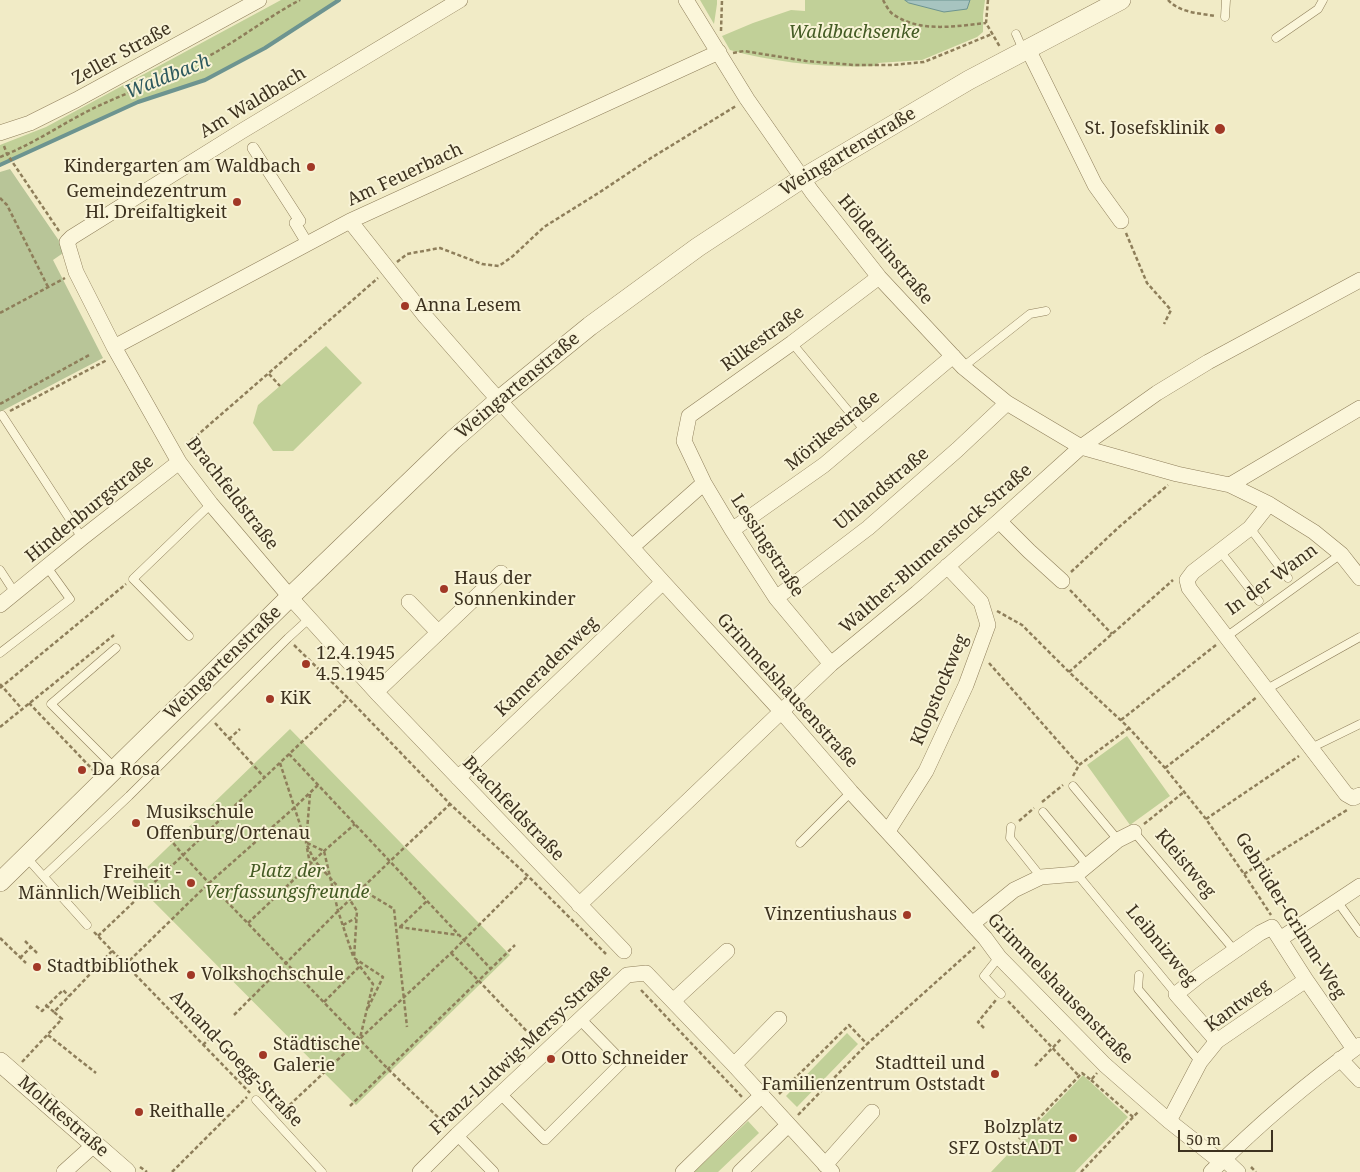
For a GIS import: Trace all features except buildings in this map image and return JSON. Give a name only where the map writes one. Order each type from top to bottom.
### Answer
[{"type":"street","name":"Zeller Straße","points":[[0,133],[30,123],[76,100],[259,0]]},
{"type":"street","name":"Am Waldbach","points":[[67,242],[72,237],[234,136],[460,0]]},
{"type":"street","name":"Hölderlinstraße","points":[[686,0],[747,99],[803,178],[879,277],[963,367],[1008,403],[1081,446],[1177,474],[1230,485],[1269,504],[1314,532],[1340,554],[1360,578]]},
{"type":"street","name":"Weingartenstraße","points":[[0,882],[453,440],[590,326],[698,247],[803,178],[969,80],[1121,0]]},
{"type":"street","points":[[1026,50],[1096,185],[1121,221]]},
{"type":"street","name":"Am Feuerbach","points":[[116,350],[350,221],[719,52]]},
{"type":"street","points":[[253,148],[300,221],[295,224],[307,243]]},
{"type":"street","name":"Grimmelshausenstraße","points":[[350,221],[425,316],[499,400],[781,711],[851,792],[985,938],[1000,958],[1105,1065],[1218,1164],[1238,1172]]},
{"type":"street","name":"Brachfeldstraße","points":[[67,242],[76,272],[116,350],[177,458],[211,504],[290,597],[376,692],[624,951]]},
{"type":"street","name":"Rilkestraße","points":[[684,441],[689,416],[879,277]]},
{"type":"street","name":"Walther-Blumenstock-Straße","points":[[579,904],[831,664],[999,521],[1081,446],[1174,382],[1360,280]]},
{"type":"street","name":"Mörikestraße","points":[[732,530],[824,465],[953,356]]},
{"type":"street","name":"Uhlandstraße","points":[[776,598],[881,517],[1008,403]]},
{"type":"street","points":[[1230,485],[1359,412]]},
{"type":"street","name":"Lessingstraße","points":[[684,441],[704,484],[776,598],[831,664]]},
{"type":"street","name":"Hindenburgstraße","points":[[0,605],[177,458]]},
{"type":"street","points":[[632,547],[704,484]]},
{"type":"street","points":[[1187,580],[1193,572],[1250,528],[1269,504]]},
{"type":"street","points":[[999,521],[1029,552],[1062,581]]},
{"type":"street","name":"Klopstockweg","points":[[888,831],[926,771],[966,685],[988,625],[981,602],[947,566]]},
{"type":"street","points":[[376,692],[501,572]]},
{"type":"street","name":"In der Wann","points":[[1187,580],[1188,588],[1346,794],[1356,796]]},
{"type":"street","name":"Kameradenweg","points":[[458,778],[663,582]]},
{"type":"street","points":[[408,602],[438,632]]},
{"type":"street","name":"Kleistweg","points":[[1082,870],[1118,840],[1134,832]]},
{"type":"street","points":[[972,924],[1014,890],[1041,877],[1082,870]]},
{"type":"street","points":[[1176,994],[1260,933],[1276,933],[1360,886]]},
{"type":"street","name":"Gebrüder-Grimm-Weg","points":[[1276,933],[1306,980],[1357,1047]]},
{"type":"street","points":[[674,1001],[727,951]]},
{"type":"street","name":"Franz-Ludwig-Mersy-Straße","points":[[420,1172],[627,975],[646,973],[734,1065],[761,1102],[788,1125],[828,1168],[872,1112]]},
{"type":"street","name":"Kantweg","points":[[1170,1121],[1200,1062],[1217,1041],[1306,980]]},
{"type":"street","name":"Leibnizweg","points":[[1176,994],[1217,1041]]},
{"type":"street","points":[[501,1094],[545,1139],[622,1062],[580,1019]]},
{"type":"street","points":[[734,1065],[779,1019]]},
{"type":"street","points":[[1218,1164],[1291,1098],[1357,1047]]},
{"type":"street","points":[[1340,1059],[1360,1080]]},
{"type":"street","name":"Moltkestraße","points":[[0,1062],[126,1172]]},
{"type":"street","points":[[683,1172],[761,1102]]},
{"type":"street","points":[[740,1172],[788,1125]]},
{"type":"street","points":[[457,1135],[493,1172]]},
{"type":"street","points":[[64,1172],[95,1144]]},
{"type":"lane","points":[[1224,17],[1226,0]]},
{"type":"lane","points":[[1276,38],[1318,9],[1324,0]]},
{"type":"lane","points":[[1016,34],[1026,50]]},
{"type":"lane","points":[[963,367],[1030,314],[1046,311]]},
{"type":"lane","points":[[792,342],[865,431]]},
{"type":"lane","points":[[2,415],[82,538]]},
{"type":"lane","points":[[189,636],[133,579],[211,504]]},
{"type":"lane","points":[[1250,528],[1288,578]]},
{"type":"lane","points":[[1220,551],[1258,601]]},
{"type":"lane","name":"In der Wann","points":[[1226,637],[1340,554]]},
{"type":"lane","points":[[0,653],[70,599],[47,567]]},
{"type":"lane","points":[[0,570],[15,593]]},
{"type":"lane","points":[[44,876],[129,796],[208,716],[310,618]]},
{"type":"lane","points":[[1267,690],[1360,637]]},
{"type":"lane","points":[[109,774],[51,704],[116,648]]},
{"type":"lane","points":[[1311,748],[1360,724]]},
{"type":"lane","points":[[1074,786],[1118,840]]},
{"type":"lane","points":[[800,843],[851,792]]},
{"type":"lane","name":"Leibnizweg","points":[[1043,812],[1082,870],[1176,994]]},
{"type":"lane","points":[[1011,827],[1010,838],[1041,877]]},
{"type":"lane","name":"Kleistweg","points":[[1134,832],[1235,951]]},
{"type":"lane","points":[[25,856],[87,925]]},
{"type":"lane","points":[[1337,900],[1360,933]]},
{"type":"lane","points":[[1000,958],[984,976],[1001,994]]},
{"type":"lane","points":[[1139,975],[1138,989],[1200,1062]]},
{"type":"lane","name":"Amand-Goegg-Straße","points":[[256,1100],[322,1172]]},
{"type":"path","points":[[0,157],[89,111],[180,72],[210,56],[300,0]]},
{"type":"path","points":[[722,0],[722,27],[719,52],[732,53],[744,51],[806,61],[893,65],[924,62],[992,34]]},
{"type":"path","points":[[882,0],[893,14],[908,22],[924,27],[986,23]]},
{"type":"path","points":[[988,0],[986,23],[1002,51]]},
{"type":"path","points":[[1168,0],[1179,8],[1196,13],[1224,17]]},
{"type":"path","points":[[177,458],[269,374],[407,254],[440,248],[482,264],[498,266],[513,256],[544,227],[747,99]]},
{"type":"path","points":[[7,154],[67,242]]},
{"type":"path","points":[[0,198],[7,205],[48,287]]},
{"type":"path","points":[[1121,221],[1147,283],[1171,310],[1164,324]]},
{"type":"path","points":[[0,313],[76,272]]},
{"type":"path","points":[[2,415],[116,350]]},
{"type":"path","points":[[0,404],[91,354]]},
{"type":"path","points":[[269,374],[280,386]]},
{"type":"path","points":[[1112,634],[1062,581],[1172,482],[1177,474]]},
{"type":"path","points":[[22,709],[1,686],[133,579]]},
{"type":"path","points":[[1069,672],[1172,580],[1187,580]]},
{"type":"path","name":"Gebrüder-Grimm-Weg","points":[[981,602],[1022,625],[1121,720],[1165,768],[1206,819],[1244,874],[1272,916],[1276,933]]},
{"type":"path","points":[[0,727],[114,635]]},
{"type":"path","points":[[1121,720],[1226,637]]},
{"type":"path","points":[[288,638],[450,804],[528,876],[606,954]]},
{"type":"path","points":[[978,651],[1079,765]]},
{"type":"path","points":[[1165,768],[1267,690]]},
{"type":"path","points":[[98,936],[348,698]]},
{"type":"path","points":[[29,704],[109,774]]},
{"type":"path","points":[[208,716],[265,778]]},
{"type":"path","points":[[1011,827],[1075,775],[1079,765],[1129,728]]},
{"type":"path","points":[[230,739],[240,729]]},
{"type":"path","points":[[1206,819],[1311,748]]},
{"type":"path","points":[[289,754],[491,969]]},
{"type":"path","points":[[280,763],[306,843],[310,864],[329,875]]},
{"type":"path","points":[[125,965],[209,883],[318,785]]},
{"type":"path","points":[[1134,832],[1184,792]]},
{"type":"path","points":[[310,793],[306,843],[314,860],[329,875],[357,911],[354,958]]},
{"type":"path","points":[[1244,874],[1349,809],[1356,796]]},
{"type":"path","points":[[234,1015],[338,911],[450,804]]},
{"type":"path","points":[[248,923],[355,824]]},
{"type":"path","points":[[161,828],[183,856],[388,1069],[457,1135]]},
{"type":"path","points":[[306,843],[324,851]]},
{"type":"path","points":[[324,851],[338,911],[354,958],[373,984],[360,1039]]},
{"type":"path","points":[[274,1120],[451,953],[528,876]]},
{"type":"path","points":[[361,889],[394,910],[398,928],[407,1027]]},
{"type":"path","points":[[398,928],[427,901]]},
{"type":"path","points":[[343,925],[356,918]]},
{"type":"path","name":"Amand-Goegg-Straße","points":[[87,925],[250,1094],[172,1172]]},
{"type":"path","points":[[398,928],[459,935]]},
{"type":"path","points":[[0,938],[26,963]]},
{"type":"path","points":[[788,1125],[867,1044],[985,938]]},
{"type":"path","points":[[25,941],[37,953]]},
{"type":"path","points":[[350,1106],[515,945]]},
{"type":"path","points":[[20,958],[31,947]]},
{"type":"path","points":[[54,1012],[112,952]]},
{"type":"path","points":[[451,953],[546,1051]]},
{"type":"path","points":[[354,958],[383,977],[368,1008]]},
{"type":"path","points":[[324,1002],[360,966]]},
{"type":"path","points":[[627,975],[761,1102],[849,1025],[867,1044]]},
{"type":"path","points":[[36,1006],[42,1011],[63,990],[69,996]]},
{"type":"path","points":[[984,1028],[978,1022],[1001,994],[1079,1076]]},
{"type":"path","points":[[20,1065],[62,1019],[46,1005]]},
{"type":"path","points":[[1035,1066],[1070,1029]]},
{"type":"path","points":[[202,1045],[215,1034]]},
{"type":"path","points":[[48,1035],[96,1073]]},
{"type":"path","points":[[1091,1080],[1105,1065]]},
{"type":"path","points":[[1018,1139],[1082,1073],[1134,1117]]},
{"type":"path","points":[[1080,1172],[1148,1102]]},
{"type":"green space","points":[[281,0],[339,0],[265,48],[205,80],[138,102],[0,165],[0,145],[46,127]]},
{"type":"green space","points":[[700,0],[717,0],[714,24]]},
{"type":"green space","name":"Waldbachsenke","points":[[805,0],[985,0],[983,32],[977,37],[922,60],[878,63],[877,66],[803,64],[747,55],[730,50],[722,36],[791,10],[805,11]]},
{"type":"green space","points":[[10,169],[66,251],[53,260],[103,358],[0,412],[0,172]]},
{"type":"green space","points":[[326,346],[362,383],[293,451],[273,451],[253,423],[258,405]]},
{"type":"green space","name":"Platz der Verfassungsfreunde","points":[[290,729],[510,955],[356,1105],[133,881]]},
{"type":"green space","points":[[1127,736],[1170,796],[1130,825],[1087,765]]},
{"type":"green space","points":[[847,1033],[858,1044],[797,1107],[786,1096]]},
{"type":"green space","points":[[1083,1075],[1128,1117],[1075,1172],[991,1172]]},
{"type":"green space","points":[[748,1121],[759,1133],[718,1172],[694,1172]]},
{"type":"water","points":[[905,0],[970,0],[967,9],[944,12],[909,3]]},
{"type":"waterway","name":"Waldbach","points":[[0,165],[138,102],[205,80],[265,48],[339,0]]},
{"type":"place","name":"St. Josefsklinik","points":[[1220,129]]},
{"type":"place","name":"Kindergarten am Waldbach","points":[[311,167]]},
{"type":"place","name":"Gemeindezentrum Hl. Dreifaltigkeit","points":[[237,202]]},
{"type":"place","name":"Anna Lesem","points":[[405,306]]},
{"type":"place","name":"Haus der Sonnenkinder","points":[[444,589]]},
{"type":"place","name":"12.4.1945 4.5.1945","points":[[306,664]]},
{"type":"place","name":"KiK","points":[[270,699]]},
{"type":"place","name":"Da Rosa","points":[[82,770]]},
{"type":"place","name":"Musikschule Offenburg/Ortenau","points":[[136,823]]},
{"type":"place","name":"Freiheit - Männlich/Weiblich","points":[[191,883]]},
{"type":"place","name":"Vinzentiushaus","points":[[907,915]]},
{"type":"place","name":"Stadtbibliothek","points":[[37,967]]},
{"type":"place","name":"Volkshochschule","points":[[191,975]]},
{"type":"place","name":"Städtische Galerie","points":[[263,1055]]},
{"type":"place","name":"Otto Schneider","points":[[551,1059]]},
{"type":"place","name":"Stadtteil und Familienzentrum Oststadt","points":[[995,1074]]},
{"type":"place","name":"Reithalle","points":[[139,1112]]},
{"type":"place","name":"Bolzplatz SFZ OststADT","points":[[1073,1138]]}]
